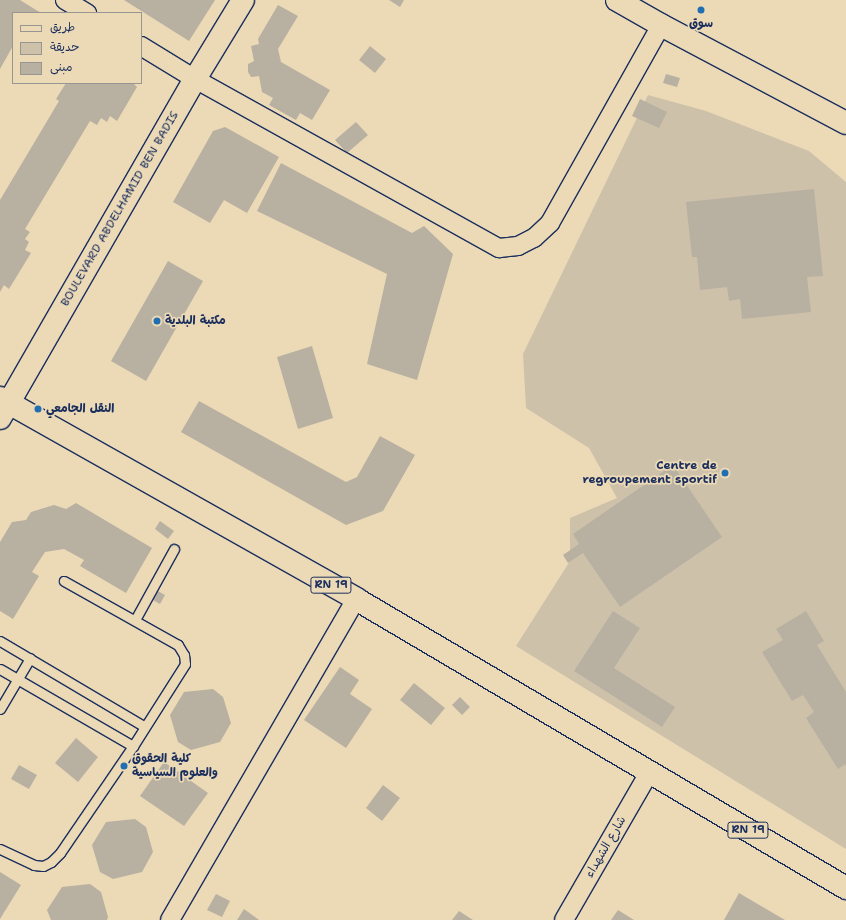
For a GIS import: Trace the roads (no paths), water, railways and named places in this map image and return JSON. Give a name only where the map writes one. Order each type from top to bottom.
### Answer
[{"type":"main road","name":"BOULEVARD ABDELHAMID BEN BADIS","points":[[3,406],[243,0]]},
{"type":"main road","points":[[617,0],[661,25],[846,123]]},
{"type":"main road","name":"RN 19","points":[[3,406],[356,599],[846,888]]},
{"type":"street","points":[[65,0],[85,12]]},
{"type":"street","points":[[142,47],[195,79],[499,248],[518,246],[529,241],[550,223],[661,25]]},
{"type":"street","points":[[170,920],[356,599]]},
{"type":"street","name":"شارع الشهداء","points":[[564,920],[649,773]]},
{"type":"lane","points":[[135,620],[174,549]]},
{"type":"lane","points":[[0,849],[34,865],[43,866],[51,862],[60,853],[133,746],[144,726],[184,664],[184,655],[178,645],[64,581]]},
{"type":"lane","points":[[0,641],[144,726]]},
{"type":"lane","points":[[0,709],[30,658]]},
{"type":"lane","points":[[0,669],[133,746]]},
{"type":"place","name":"سوق","points":[[701,10]]},
{"type":"place","name":"مكتبة البلدية","points":[[157,321]]},
{"type":"place","name":"النقل الجامعي","points":[[38,409]]},
{"type":"place","name":"Centre de regroupement sportif","points":[[725,473]]},
{"type":"place","name":"كلية الحقوق والعلوم السياسية","points":[[124,766]]}]
